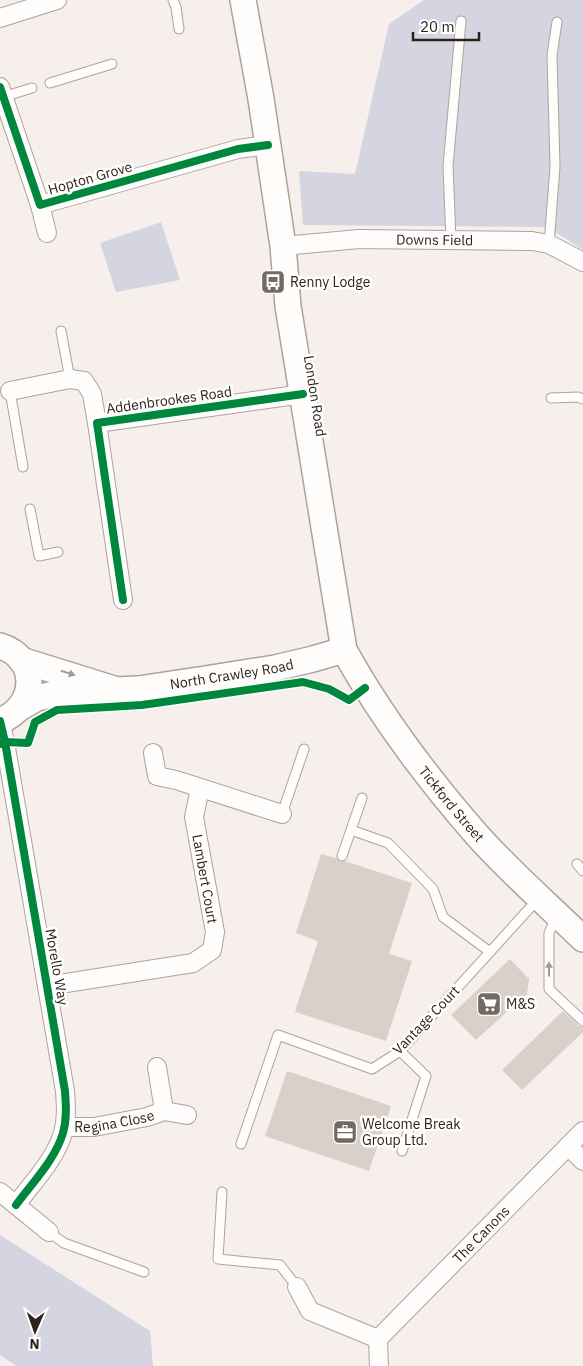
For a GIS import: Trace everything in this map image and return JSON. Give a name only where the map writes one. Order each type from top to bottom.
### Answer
[{"type":"main road","name":"London Road","points":[[243,0],[255,58],[283,246],[288,306],[344,650]]},
{"type":"main road","name":"North Crawley Road","points":[[9,648],[116,690]]},
{"type":"main road","points":[[9,648],[27,669],[29,684],[26,699],[21,707]]},
{"type":"main road","name":"North Crawley Road","points":[[0,721],[37,698],[54,694],[80,695],[138,689],[275,668],[313,660],[344,650]]},
{"type":"main road","name":"Tickford Street","points":[[344,650],[365,688],[445,796],[478,836],[557,915],[581,933]]},
{"type":"street","points":[[0,18],[57,0]]},
{"type":"street","name":"Hopton Grove","points":[[2,92],[9,124],[40,205],[47,233]]},
{"type":"street","name":"Hopton Grove","points":[[40,205],[219,154],[268,144]]},
{"type":"street","name":"Downs Field","points":[[283,246],[359,239],[532,241],[549,244],[583,262]]},
{"type":"street","points":[[10,391],[70,379],[84,381],[92,394],[96,423]]},
{"type":"street","name":"Addenbrookes Road","points":[[123,600],[109,544],[96,423],[303,394]]},
{"type":"street","name":"Morello Way","points":[[0,721],[66,1090],[65,1124],[60,1141],[16,1205]]},
{"type":"street","points":[[153,753],[157,776],[282,814]]},
{"type":"street","name":"Lambert Court","points":[[47,986],[193,963],[212,950],[215,932],[194,816],[200,788]]},
{"type":"street","name":"Regina Close","points":[[157,1067],[164,1111]]},
{"type":"street","name":"Regina Close","points":[[65,1124],[74,1127],[94,1127],[147,1117],[164,1111],[188,1115]]},
{"type":"street","name":"The Canons","points":[[378,1339],[583,1131]]},
{"type":"street","points":[[568,1146],[583,1161]]},
{"type":"street","points":[[0,1192],[49,1232]]},
{"type":"street","points":[[297,1287],[310,1311],[378,1339],[378,1366]]},
{"type":"lane","points":[[172,0],[176,7],[179,29]]},
{"type":"lane","points":[[451,240],[448,166],[462,21]]},
{"type":"lane","points":[[549,244],[555,167],[552,55],[557,22]]},
{"type":"lane","points":[[50,82],[112,64]]},
{"type":"lane","points":[[2,92],[32,88]]},
{"type":"lane","points":[[61,331],[70,379]]},
{"type":"lane","points":[[10,391],[23,467]]},
{"type":"lane","points":[[551,398],[578,397],[583,399]]},
{"type":"lane","points":[[30,509],[39,556],[58,552]]},
{"type":"lane","points":[[282,814],[304,749]]},
{"type":"lane","points":[[342,856],[362,798]]},
{"type":"lane","points":[[351,830],[388,842],[433,889],[443,917],[490,952]]},
{"type":"lane","name":"Vantage Court","points":[[241,1144],[278,1035],[372,1069],[400,1051],[540,897]]},
{"type":"lane","points":[[557,915],[549,933],[549,989],[583,1021]]},
{"type":"lane","points":[[400,1051],[426,1076],[402,1151]]},
{"type":"lane","points":[[222,1192],[218,1259],[280,1265],[297,1287]]},
{"type":"lane","points":[[49,1232],[64,1243],[144,1272]]},
{"type":"shaded area","points":[[424,0],[583,0],[583,250],[547,227],[303,225],[299,171],[355,174],[389,24]]},
{"type":"shaded area","points":[[161,222],[180,280],[116,292],[100,243]]},
{"type":"shaded area","points":[[0,1235],[150,1331],[153,1366],[16,1366],[0,1355]]},
{"type":"building","points":[[321,854],[336,858],[340,862],[345,861],[412,883],[389,954],[412,961],[386,1041],[295,1012],[318,941],[296,933]]},
{"type":"building","name":"M&S","points":[[510,959],[529,979],[527,994],[476,1040],[451,1015]]},
{"type":"building","points":[[563,1011],[579,1026],[583,1027],[583,1032],[522,1090],[502,1070]]},
{"type":"building","points":[[287,1071],[391,1106],[369,1171],[265,1136]]},
{"type":"cycle path","points":[[0,87],[40,205],[238,149],[268,145]]},
{"type":"cycle path","points":[[123,600],[97,423],[303,394]]},
{"type":"cycle path","points":[[0,744],[5,742],[28,743],[35,722],[57,710],[142,705],[303,682],[329,689],[349,700],[365,688]]},
{"type":"cycle path","points":[[0,721],[65,1091],[66,1107],[63,1133],[55,1153],[16,1205]]},
{"type":"place","name":"Renny Lodge","points":[[273,282]]},
{"type":"place","name":"M&S","points":[[489,1004]]},
{"type":"place","name":"Welcome Break Group Ltd.","points":[[345,1132]]}]
